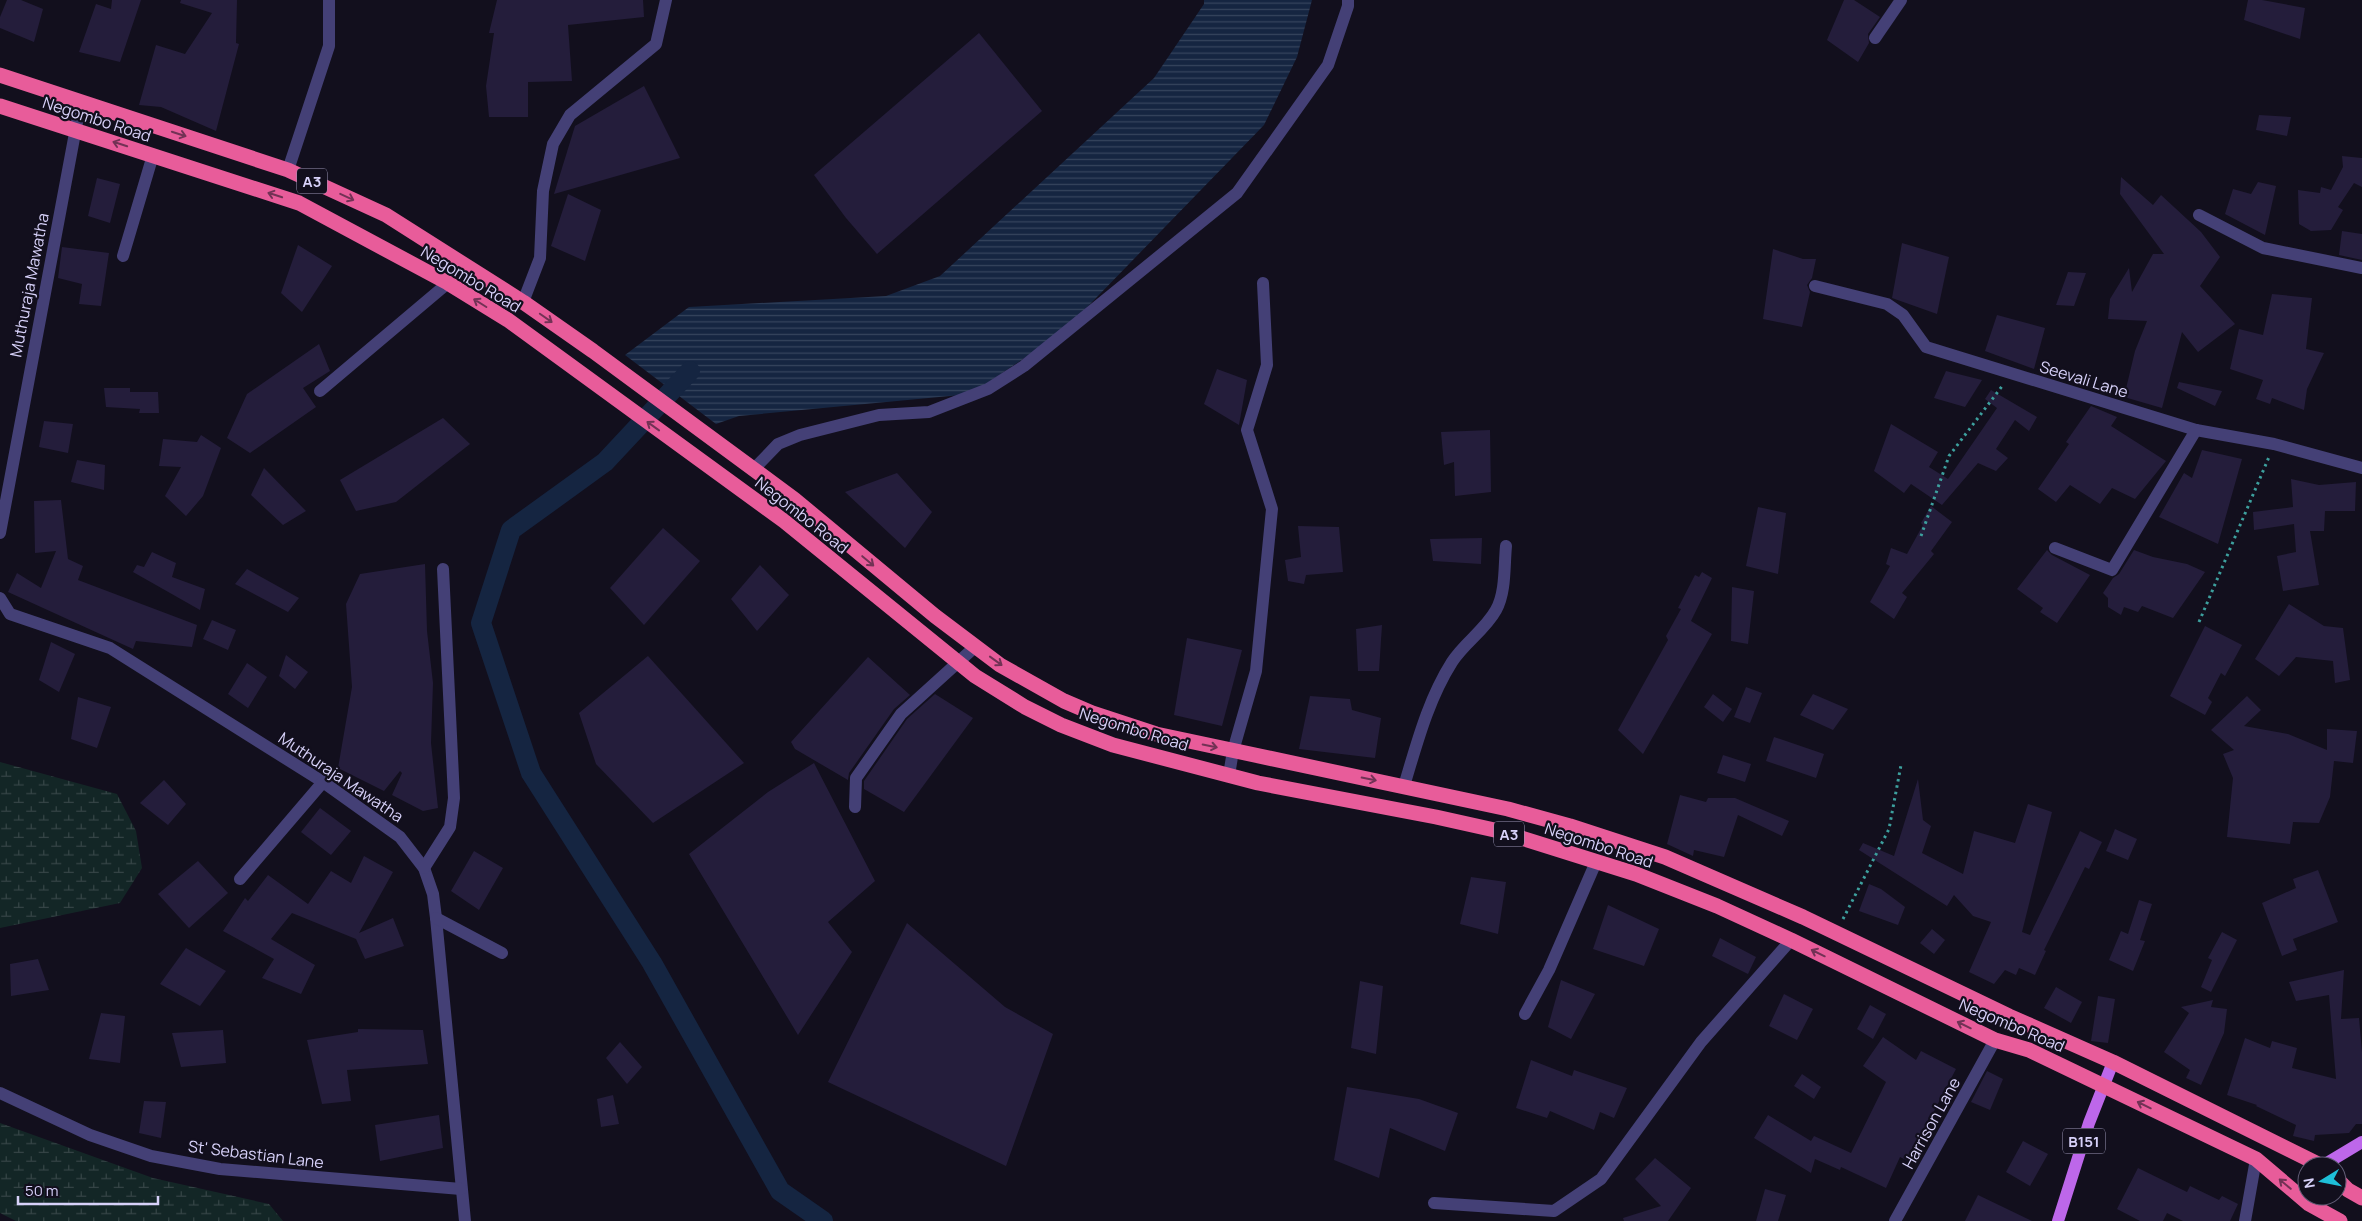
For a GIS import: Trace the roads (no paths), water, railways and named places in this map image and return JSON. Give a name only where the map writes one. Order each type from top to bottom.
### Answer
[{"type":"highway","name":"Negombo Road","points":[[0,75],[288,170],[386,215],[523,302],[794,499],[935,616],[1000,665],[1036,686],[1092,713],[1156,734],[1508,809],[1570,826],[1664,857],[1734,886],[2009,1016],[2113,1062],[2302,1156]]},
{"type":"highway","name":"Negombo Road","points":[[0,106],[299,203],[448,283],[508,320],[784,521],[992,688],[1061,725],[1113,745],[1258,783],[1499,831],[1636,874],[1717,906],[1791,940],[1995,1040],[2029,1050],[2256,1159],[2308,1204],[2340,1221]]},
{"type":"highway","points":[[2347,1187],[2362,1198]]},
{"type":"main road","name":"B151","points":[[2058,1221],[2113,1062]]},
{"type":"main road","points":[[2339,1156],[2362,1142]]},
{"type":"street","points":[[288,170],[329,46],[330,0]]},
{"type":"street","points":[[523,302],[540,258],[543,191],[553,144],[570,114],[656,44],[666,0]]},
{"type":"street","points":[[753,470],[778,444],[800,435],[879,415],[929,412],[988,389],[1024,366],[1237,193],[1328,65],[1348,6],[1348,0]]},
{"type":"street","points":[[1875,38],[1901,0]]},
{"type":"street","name":"Muthuraja Mawatha","points":[[0,534],[5,472],[82,101]]},
{"type":"street","points":[[123,256],[153,155]]},
{"type":"street","points":[[2199,215],[2263,248],[2362,268]]},
{"type":"street","points":[[320,391],[448,283]]},
{"type":"street","points":[[1229,775],[1233,751],[1256,671],[1272,509],[1247,430],[1267,365],[1263,283]]},
{"type":"street","name":"Seevali Lane","points":[[1815,286],[1887,304],[1903,315],[1926,348],[2196,430],[2274,444],[2362,468]]},
{"type":"street","points":[[2055,548],[2112,570],[2196,430]]},
{"type":"street","points":[[1404,786],[1423,721],[1452,662],[1497,608],[1503,584],[1506,546]]},
{"type":"street","points":[[424,868],[450,827],[454,798],[443,569]]},
{"type":"street","name":"Muthuraja Mawatha","points":[[0,598],[10,614],[110,648],[323,782],[400,837],[424,868],[433,894],[436,918],[465,1221]]},
{"type":"street","points":[[855,807],[856,778],[901,714],[976,646]]},
{"type":"street","points":[[240,879],[323,782]]},
{"type":"street","points":[[1525,1014],[1550,970],[1596,862]]},
{"type":"street","points":[[436,918],[502,953]]},
{"type":"street","points":[[1434,1202],[1554,1211],[1601,1179],[1701,1042],[1791,940]]},
{"type":"street","name":"Harrison Lane","points":[[1895,1221],[1995,1040]]},
{"type":"street","name":"St' Sebastian Lane","points":[[0,1093],[90,1135],[152,1156],[220,1169],[461,1189]]},
{"type":"street","points":[[2245,1221],[2256,1159]]},
{"type":"water","points":[[1204,0],[1312,0],[1297,57],[1264,125],[1063,332],[971,394],[739,416],[716,424],[625,355],[689,307],[886,296],[940,276],[1154,78],[1204,4]]},
{"type":"waterway","points":[[690,371],[605,462],[511,530],[481,623],[531,773],[652,963],[780,1191],[823,1221]]}]
